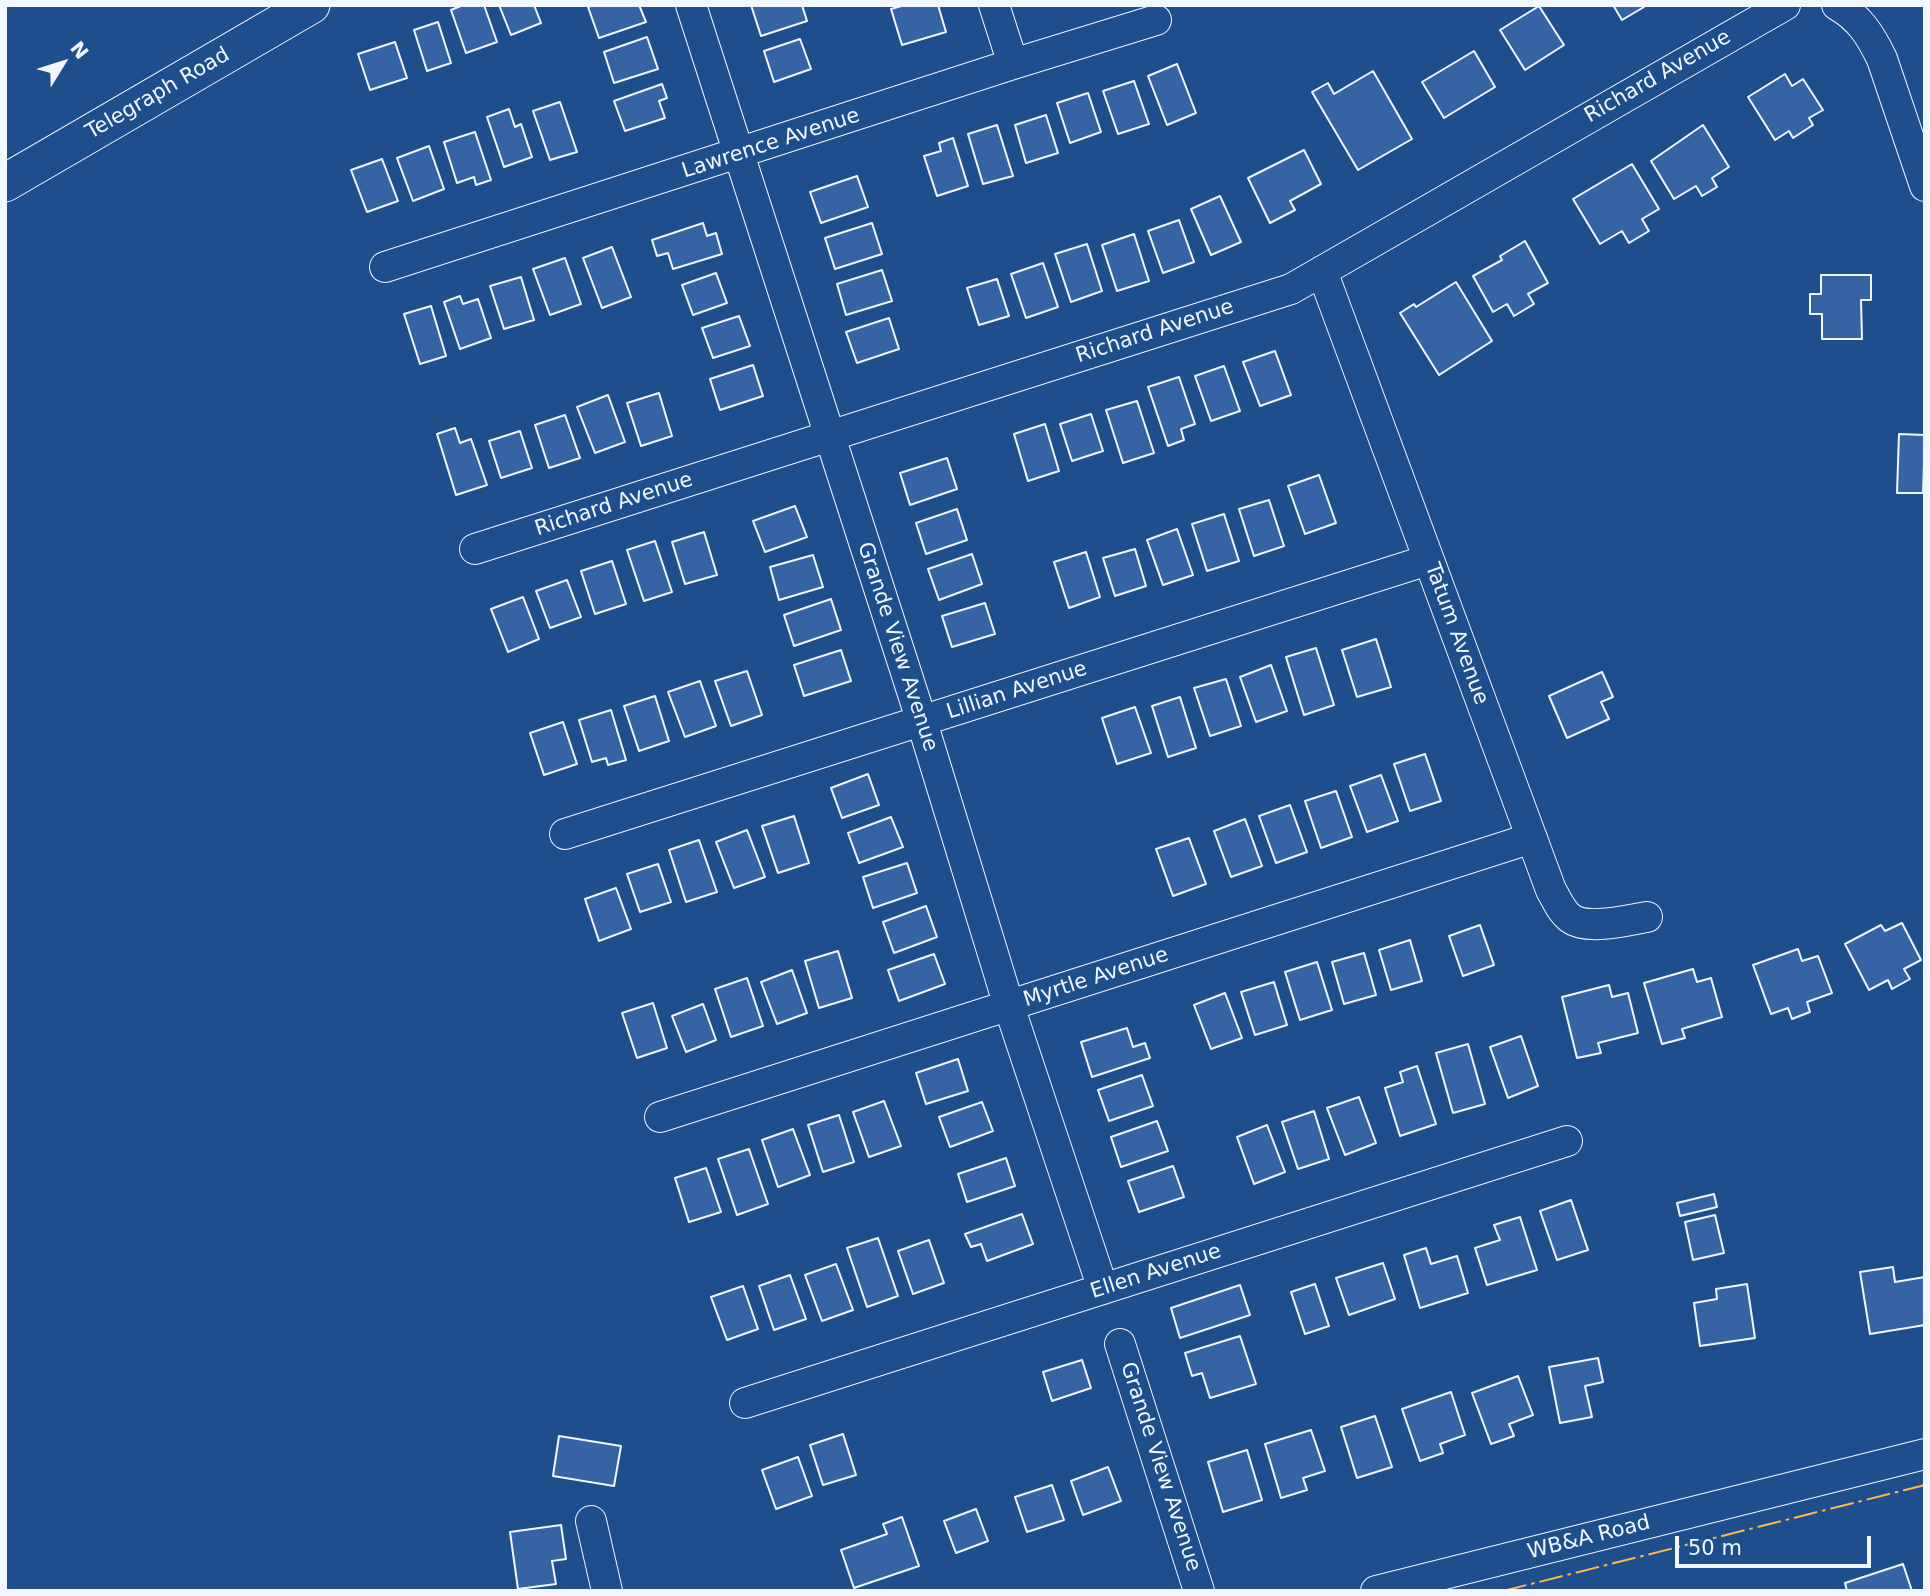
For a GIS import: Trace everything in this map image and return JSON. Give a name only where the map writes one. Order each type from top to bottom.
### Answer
[{"type":"main road","name":"Telegraph Road","points":[[5,183],[311,5]]},
{"type":"street","name":"Grande View Avenue","points":[[691,5],[922,722],[1009,1006],[1103,1289]]},
{"type":"street","points":[[994,5],[1013,64]]},
{"type":"street","name":"Richard Avenue","points":[[475,549],[1290,289],[1785,5]]},
{"type":"street","points":[[1837,5],[1863,25],[1874,41],[1925,186]]},
{"type":"street","name":"Lawrence Avenue","points":[[385,267],[1156,20]]},
{"type":"street","name":"Tatum Avenue","points":[[1322,271],[1551,890],[1568,917],[1575,921],[1591,924],[1647,917]]},
{"type":"street","name":"Lillian Avenue","points":[[565,834],[1428,559]]},
{"type":"street","name":"Myrtle Avenue","points":[[660,1117],[1532,838]]},
{"type":"street","name":"Ellen Avenue","points":[[746,1403],[1567,1141]]},
{"type":"street","name":"Grande View Avenue","points":[[1120,1344],[1199,1591]]},
{"type":"street","name":"WB&A Road","points":[[1376,1591],[1925,1454]]},
{"type":"street","points":[[592,1521],[607,1591]]},
{"type":"building","points":[[463,5],[484,5],[497,42],[466,53],[451,10]]},
{"type":"building","points":[[499,5],[534,5],[541,23],[511,35]]},
{"type":"building","points":[[639,5],[646,22],[599,38],[588,7]]},
{"type":"building","points":[[751,5],[802,5],[807,21],[761,36]]},
{"type":"building","points":[[905,5],[938,5],[946,32],[902,45],[891,9]]},
{"type":"building","points":[[1613,5],[1643,5],[1644,7],[1622,20]]},
{"type":"building","points":[[1539,6],[1564,45],[1525,70],[1500,30]]},
{"type":"building","points":[[438,22],[451,63],[427,71],[414,30]]},
{"type":"building","points":[[647,37],[658,69],[614,83],[604,52]]},
{"type":"building","points":[[800,39],[811,69],[774,82],[764,51]]},
{"type":"building","points":[[395,42],[407,78],[370,90],[358,54]]},
{"type":"building","points":[[1474,51],[1495,87],[1444,118],[1422,82]]},
{"type":"building","points":[[1177,64],[1196,113],[1167,125],[1148,76]]},
{"type":"building","points":[[1373,71],[1412,139],[1358,170],[1312,92],[1328,83],[1334,94]]},
{"type":"building","points":[[1785,74],[1792,86],[1803,79],[1823,110],[1809,118],[1813,125],[1793,138],[1789,131],[1775,140],[1748,97]]},
{"type":"building","points":[[1134,81],[1149,124],[1118,134],[1103,91]]},
{"type":"building","points":[[662,84],[667,98],[659,101],[665,118],[625,131],[614,101]]},
{"type":"building","points":[[1088,93],[1101,132],[1070,143],[1057,103]]},
{"type":"building","points":[[560,102],[577,152],[550,160],[533,111]]},
{"type":"building","points":[[509,109],[515,127],[521,124],[532,157],[504,167],[487,117]]},
{"type":"building","points":[[1046,115],[1058,153],[1026,163],[1015,125]]},
{"type":"building","points":[[997,125],[1013,176],[983,184],[968,134]]},
{"type":"building","points":[[1703,125],[1729,167],[1712,178],[1717,187],[1702,196],[1696,186],[1674,199],[1651,161]]},
{"type":"building","points":[[475,132],[491,180],[476,185],[474,177],[457,183],[444,142]]},
{"type":"building","points":[[953,138],[968,186],[937,196],[924,156],[941,151],[939,143]]},
{"type":"building","points":[[429,146],[444,189],[413,201],[397,158]]},
{"type":"building","points":[[1304,150],[1321,184],[1290,201],[1295,210],[1270,223],[1248,178]]},
{"type":"building","points":[[382,159],[398,201],[367,212],[351,170]]},
{"type":"building","points":[[1632,164],[1659,209],[1642,219],[1649,231],[1629,243],[1622,231],[1600,244],[1573,199]]},
{"type":"building","points":[[857,176],[868,207],[821,223],[810,192]]},
{"type":"building","points":[[1220,196],[1241,242],[1211,255],[1191,209]]},
{"type":"building","points":[[1179,220],[1194,262],[1163,273],[1148,231]]},
{"type":"building","points":[[703,223],[707,236],[716,233],[722,254],[673,269],[668,253],[657,256],[652,240]]},
{"type":"building","points":[[872,223],[882,254],[835,269],[825,238]]},
{"type":"building","points":[[1134,234],[1149,281],[1117,291],[1102,245]]},
{"type":"building","points":[[1525,241],[1548,283],[1528,294],[1534,304],[1514,316],[1507,304],[1493,312],[1473,276],[1502,260],[1500,256]]},
{"type":"building","points":[[1087,244],[1102,291],[1071,302],[1055,254]]},
{"type":"building","points":[[612,247],[631,297],[602,308],[583,258]]},
{"type":"building","points":[[565,258],[581,304],[550,315],[533,269]]},
{"type":"building","points":[[1043,263],[1058,307],[1026,318],[1011,274]]},
{"type":"building","points":[[882,270],[892,301],[846,315],[837,284]]},
{"type":"building","points":[[716,273],[727,303],[693,315],[682,285]]},
{"type":"building","points":[[1821,275],[1871,275],[1871,300],[1861,300],[1862,339],[1822,339],[1822,314],[1810,314],[1810,294],[1821,294]]},
{"type":"building","points":[[521,277],[534,320],[504,329],[490,286]]},
{"type":"building","points":[[997,279],[1009,316],[979,325],[967,288]]},
{"type":"building","points":[[1456,282],[1492,341],[1439,375],[1400,313],[1414,304],[1416,307]]},
{"type":"building","points":[[460,296],[463,304],[478,299],[491,338],[460,349],[444,302]]},
{"type":"building","points":[[431,306],[446,356],[420,364],[404,314]]},
{"type":"building","points":[[739,316],[750,346],[713,358],[702,328]]},
{"type":"building","points":[[889,318],[899,349],[857,363],[846,332]]},
{"type":"building","points":[[1275,351],[1291,395],[1260,406],[1243,362]]},
{"type":"building","points":[[753,365],[763,396],[720,410],[710,379]]},
{"type":"building","points":[[1224,366],[1240,411],[1211,421],[1195,376]]},
{"type":"building","points":[[1179,377],[1195,424],[1181,429],[1184,440],[1168,446],[1148,387]]},
{"type":"building","points":[[659,393],[672,436],[641,446],[627,403]]},
{"type":"building","points":[[608,395],[625,442],[595,453],[577,407]]},
{"type":"building","points":[[1137,401],[1154,453],[1123,463],[1106,410]]},
{"type":"building","points":[[1091,414],[1103,451],[1072,461],[1060,424]]},
{"type":"building","points":[[565,415],[580,458],[549,468],[535,425]]},
{"type":"building","points":[[1045,424],[1059,471],[1028,481],[1014,434]]},
{"type":"building","points":[[455,428],[460,443],[471,439],[487,485],[456,495],[437,434]]},
{"type":"building","points":[[520,431],[532,468],[501,478],[489,441]]},
{"type":"building","points":[[1899,434],[1925,435],[1923,493],[1897,493]]},
{"type":"building","points":[[947,458],[957,489],[910,505],[900,473]]},
{"type":"building","points":[[1319,475],[1336,523],[1305,534],[1288,486]]},
{"type":"building","points":[[1269,500],[1284,546],[1254,556],[1239,509]]},
{"type":"building","points":[[795,506],[807,537],[765,552],[753,521]]},
{"type":"building","points":[[957,509],[967,540],[926,554],[916,523]]},
{"type":"building","points":[[1224,514],[1239,561],[1207,571],[1192,524]]},
{"type":"building","points":[[1177,529],[1193,575],[1163,585],[1147,540]]},
{"type":"building","points":[[704,532],[717,575],[685,584],[672,542]]},
{"type":"building","points":[[655,541],[672,592],[644,601],[627,550]]},
{"type":"building","points":[[1135,549],[1146,586],[1115,596],[1103,558]]},
{"type":"building","points":[[1086,552],[1100,597],[1069,608],[1054,562]]},
{"type":"building","points":[[972,554],[982,584],[939,600],[928,569]]},
{"type":"building","points":[[813,555],[823,587],[779,600],[770,567]]},
{"type":"building","points":[[612,561],[626,604],[595,614],[581,571]]},
{"type":"building","points":[[567,580],[581,617],[550,628],[536,591]]},
{"type":"building","points":[[523,597],[539,639],[508,652],[491,609]]},
{"type":"building","points":[[831,599],[841,630],[794,646],[784,615]]},
{"type":"building","points":[[985,603],[995,634],[952,647],[942,616]]},
{"type":"building","points":[[1376,639],[1391,687],[1357,697],[1342,650]]},
{"type":"building","points":[[1316,648],[1334,705],[1304,715],[1286,657]]},
{"type":"building","points":[[841,650],[851,681],[804,696],[794,665]]},
{"type":"building","points":[[1271,665],[1287,711],[1256,722],[1240,677]]},
{"type":"building","points":[[747,671],[762,715],[731,726],[715,681]]},
{"type":"building","points":[[1602,672],[1613,697],[1601,702],[1609,719],[1567,738],[1549,696]]},
{"type":"building","points":[[1226,679],[1241,726],[1210,736],[1194,688]]},
{"type":"building","points":[[700,681],[716,726],[685,737],[668,692]]},
{"type":"building","points":[[655,696],[669,741],[639,751],[624,706]]},
{"type":"building","points":[[1180,697],[1196,748],[1168,757],[1152,706]]},
{"type":"building","points":[[1135,707],[1151,753],[1117,764],[1102,718]]},
{"type":"building","points":[[611,710],[626,760],[608,765],[606,758],[592,762],[579,720]]},
{"type":"building","points":[[563,722],[577,764],[544,775],[530,733]]},
{"type":"building","points":[[1425,754],[1441,801],[1410,811],[1394,764]]},
{"type":"building","points":[[868,774],[879,805],[842,818],[831,788]]},
{"type":"building","points":[[1381,775],[1398,821],[1367,832],[1350,786]]},
{"type":"building","points":[[1336,791],[1352,837],[1321,848],[1305,801]]},
{"type":"building","points":[[1290,805],[1307,852],[1276,863],[1259,816]]},
{"type":"building","points":[[794,816],[809,863],[778,873],[762,826]]},
{"type":"building","points":[[891,817],[903,847],[859,863],[848,833]]},
{"type":"building","points":[[1245,819],[1262,866],[1231,877],[1214,831]]},
{"type":"building","points":[[747,830],[765,877],[734,888],[716,842]]},
{"type":"building","points":[[1189,838],[1206,884],[1173,896],[1156,849]]},
{"type":"building","points":[[699,840],[717,892],[686,902],[669,850]]},
{"type":"building","points":[[907,863],[917,893],[873,908],[863,877]]},
{"type":"building","points":[[658,864],[671,902],[640,912],[627,874]]},
{"type":"building","points":[[616,888],[631,929],[599,941],[585,899]]},
{"type":"building","points":[[926,906],[937,937],[894,953],[883,922]]},
{"type":"building","points":[[1902,923],[1921,960],[1904,969],[1910,979],[1892,989],[1888,980],[1869,990],[1845,944],[1881,925],[1885,931]]},
{"type":"building","points":[[1480,925],[1494,965],[1463,976],[1449,936]]},
{"type":"building","points":[[1410,940],[1422,981],[1391,990],[1379,950]]},
{"type":"building","points":[[1798,949],[1802,961],[1818,956],[1832,993],[1807,1002],[1810,1012],[1792,1019],[1788,1008],[1771,1014],[1753,965]]},
{"type":"building","points":[[838,951],[852,998],[819,1008],[805,961]]},
{"type":"building","points":[[1364,953],[1376,995],[1344,1004],[1332,962]]},
{"type":"building","points":[[934,954],[945,984],[899,1001],[888,970]]},
{"type":"building","points":[[1317,962],[1332,1010],[1300,1020],[1285,972]]},
{"type":"building","points":[[1693,969],[1697,982],[1711,978],[1722,1017],[1682,1029],[1685,1038],[1662,1044],[1644,983]]},
{"type":"building","points":[[792,970],[807,1013],[777,1024],[761,982]]},
{"type":"building","points":[[747,978],[763,1026],[731,1037],[715,989]]},
{"type":"building","points":[[1274,982],[1287,1025],[1255,1035],[1241,992]]},
{"type":"building","points":[[1609,985],[1612,997],[1628,993],[1638,1033],[1598,1043],[1601,1053],[1577,1058],[1562,997]]},
{"type":"building","points":[[1225,993],[1242,1038],[1211,1049],[1194,1005]]},
{"type":"building","points":[[653,1003],[667,1048],[637,1058],[622,1013]]},
{"type":"building","points":[[703,1004],[716,1040],[686,1052],[672,1016]]},
{"type":"building","points":[[1127,1028],[1133,1047],[1145,1043],[1150,1058],[1092,1077],[1081,1042]]},
{"type":"building","points":[[1521,1036],[1538,1086],[1508,1098],[1490,1047]]},
{"type":"building","points":[[1468,1044],[1485,1104],[1453,1113],[1436,1053]]},
{"type":"building","points":[[958,1059],[968,1091],[926,1104],[916,1073]]},
{"type":"building","points":[[1417,1066],[1436,1124],[1400,1136],[1385,1088],[1403,1082],[1400,1072]]},
{"type":"building","points":[[1142,1075],[1153,1106],[1109,1121],[1098,1090]]},
{"type":"building","points":[[1359,1097],[1376,1143],[1345,1155],[1327,1108]]},
{"type":"building","points":[[884,1101],[901,1146],[869,1157],[853,1112]]},
{"type":"building","points":[[982,1102],[993,1131],[950,1147],[939,1117]]},
{"type":"building","points":[[1314,1111],[1329,1159],[1298,1169],[1282,1122]]},
{"type":"building","points":[[839,1115],[854,1162],[823,1172],[808,1125]]},
{"type":"building","points":[[1157,1121],[1168,1151],[1121,1167],[1111,1137]]},
{"type":"building","points":[[1267,1125],[1285,1172],[1254,1184],[1237,1137]]},
{"type":"building","points":[[793,1129],[810,1175],[778,1187],[762,1140]]},
{"type":"building","points":[[749,1149],[768,1204],[737,1215],[718,1159]]},
{"type":"building","points":[[1006,1158],[1015,1186],[967,1202],[958,1174]]},
{"type":"building","points":[[1173,1166],[1184,1197],[1139,1212],[1128,1181]]},
{"type":"building","points":[[706,1168],[721,1212],[689,1222],[675,1178]]},
{"type":"building","points":[[1714,1194],[1717,1207],[1680,1216],[1677,1203]]},
{"type":"building","points":[[1571,1200],[1588,1250],[1557,1260],[1540,1211]]},
{"type":"building","points":[[1022,1214],[1033,1244],[987,1261],[981,1244],[971,1247],[965,1234]]},
{"type":"building","points":[[1715,1215],[1724,1253],[1693,1260],[1685,1222]]},
{"type":"building","points":[[1520,1217],[1537,1270],[1487,1285],[1475,1248],[1500,1240],[1494,1225]]},
{"type":"building","points":[[878,1238],[898,1296],[867,1307],[847,1248]]},
{"type":"building","points":[[929,1240],[944,1283],[913,1294],[898,1251]]},
{"type":"building","points":[[1426,1248],[1431,1264],[1457,1256],[1468,1293],[1420,1308],[1404,1255]]},
{"type":"building","points":[[1383,1263],[1395,1299],[1349,1315],[1336,1278]]},
{"type":"building","points":[[836,1264],[853,1310],[822,1321],[805,1275]]},
{"type":"building","points":[[1893,1267],[1895,1282],[1925,1277],[1925,1325],[1870,1334],[1860,1272]]},
{"type":"building","points":[[790,1275],[806,1319],[774,1330],[759,1286]]},
{"type":"building","points":[[1315,1284],[1329,1326],[1305,1334],[1291,1292]]},
{"type":"building","points":[[1747,1284],[1755,1338],[1700,1346],[1694,1303],[1717,1299],[1716,1289]]},
{"type":"building","points":[[1240,1285],[1250,1315],[1180,1338],[1171,1308]]},
{"type":"building","points":[[743,1286],[758,1329],[727,1340],[711,1297]]},
{"type":"building","points":[[1240,1336],[1256,1384],[1210,1398],[1202,1373],[1192,1376],[1185,1353]]},
{"type":"building","points":[[1598,1358],[1603,1382],[1585,1386],[1592,1417],[1560,1423],[1549,1367]]},
{"type":"building","points":[[1082,1360],[1091,1388],[1052,1401],[1043,1372]]},
{"type":"building","points":[[1518,1376],[1533,1415],[1509,1424],[1514,1436],[1491,1444],[1472,1393]]},
{"type":"building","points":[[1451,1392],[1465,1435],[1440,1444],[1443,1453],[1420,1461],[1402,1409]]},
{"type":"building","points":[[1375,1416],[1392,1467],[1357,1478],[1341,1427]]},
{"type":"building","points":[[1311,1430],[1325,1471],[1303,1478],[1307,1490],[1281,1498],[1265,1444]]},
{"type":"building","points":[[843,1434],[856,1475],[823,1485],[810,1445]]},
{"type":"building","points":[[559,1436],[621,1446],[614,1486],[553,1476]]},
{"type":"building","points":[[1247,1450],[1262,1500],[1223,1512],[1208,1462]]},
{"type":"building","points":[[798,1457],[812,1496],[776,1509],[762,1470]]},
{"type":"building","points":[[1108,1467],[1121,1501],[1083,1515],[1071,1481]]},
{"type":"building","points":[[1052,1485],[1064,1520],[1027,1532],[1015,1497]]},
{"type":"building","points":[[976,1509],[988,1541],[956,1553],[944,1521]]},
{"type":"building","points":[[902,1517],[919,1566],[854,1588],[841,1550],[887,1534],[883,1524]]},
{"type":"building","points":[[561,1525],[566,1559],[552,1561],[556,1584],[518,1589],[510,1532]]},
{"type":"building","points":[[1903,1564],[1912,1591],[1847,1591],[1845,1583]]},
{"type":"power","points":[[1503,1591],[1925,1485]]}]
